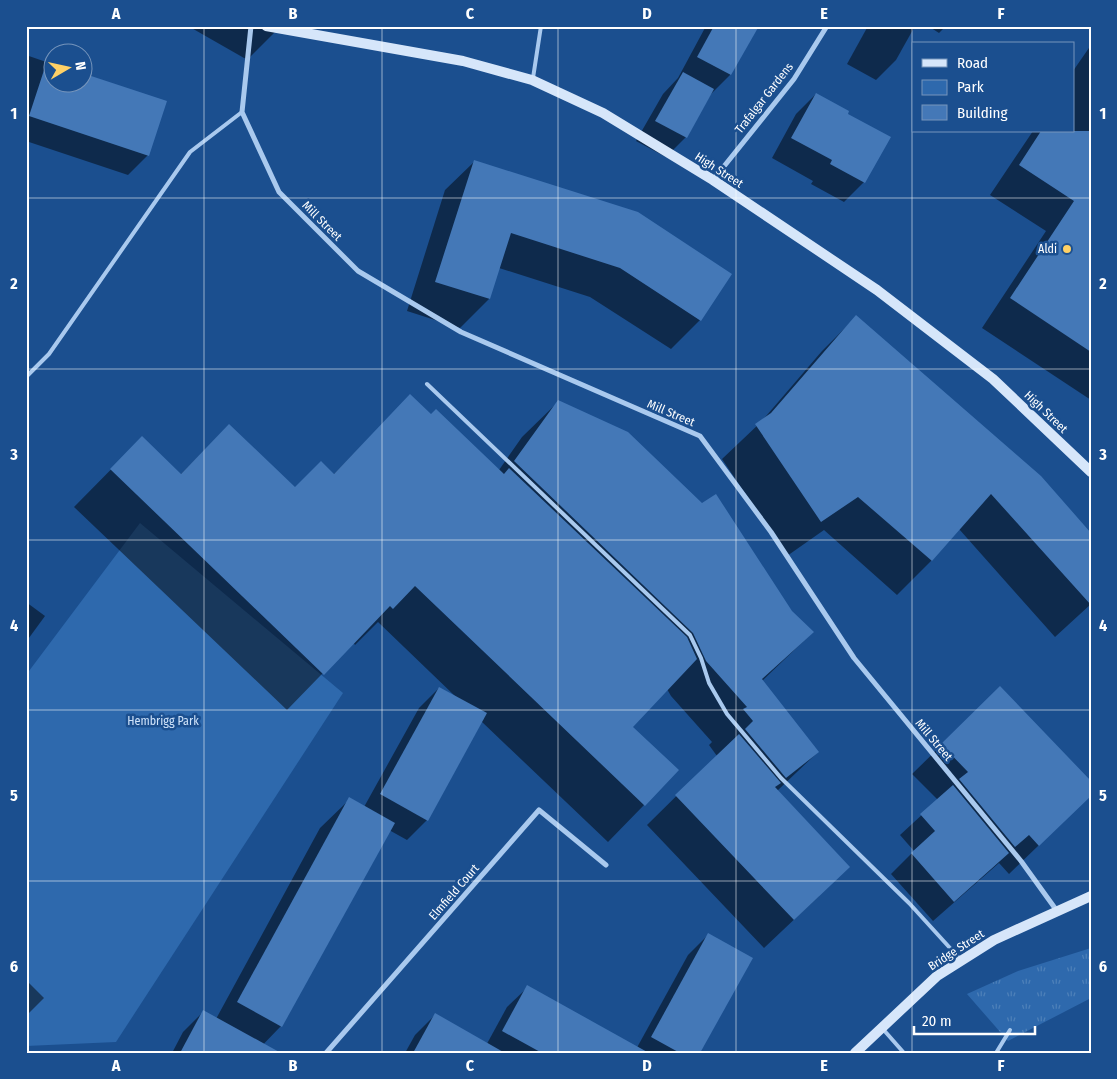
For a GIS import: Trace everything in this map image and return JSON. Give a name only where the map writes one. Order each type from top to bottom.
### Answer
[{"type":"street","points":[[242,112],[251,26]]},
{"type":"street","name":"High Street","points":[[266,26],[463,61],[532,80],[603,113],[713,180],[877,290],[994,379],[1091,472]]},
{"type":"street","name":"Trafalgar Gardens","points":[[713,180],[794,78],[827,26]]},
{"type":"street","name":"Mill Street","points":[[242,112],[279,192],[358,271],[461,332],[700,436],[771,532],[854,658],[1021,861],[1057,911]]},
{"type":"street","name":"Elmfield Court","points":[[326,1053],[539,810],[606,865]]},
{"type":"street","name":"Bridge Street","points":[[855,1053],[937,976],[994,940],[1091,896]]},
{"type":"lane","points":[[532,80],[541,26]]},
{"type":"lane","points":[[26,377],[49,354],[190,152],[242,112]]},
{"type":"lane","points":[[427,384],[690,635],[701,658],[709,683],[727,714],[781,778],[909,903],[962,960]]},
{"type":"lane","points":[[882,1028],[904,1053]]},
{"type":"lane","points":[[996,1053],[1010,1030]]},
{"type":"green space","name":"Hembrigg Park","points":[[140,523],[343,693],[116,1042],[26,1046],[26,675]]},
{"type":"green space","points":[[1091,948],[1091,998],[1008,1041],[967,994],[1018,971]]},
{"type":"building","points":[[714,26],[759,26],[731,75],[697,57]]},
{"type":"building","points":[[683,72],[714,89],[687,138],[655,121]]},
{"type":"building","points":[[42,76],[42,92],[92,92],[92,76],[167,101],[149,156],[29,116]]},
{"type":"building","points":[[816,93],[849,111],[848,114],[891,137],[865,183],[830,164],[832,160],[791,138]]},
{"type":"building","name":"Aldi","points":[[1091,131],[1091,352],[1010,298],[1074,201],[1019,165],[1040,132]]},
{"type":"building","points":[[474,160],[638,212],[732,274],[701,321],[620,268],[511,233],[490,299],[435,282]]},
{"type":"building","points":[[856,315],[1041,476],[1091,533],[1091,605],[991,494],[932,561],[858,497],[821,522],[755,424],[771,413]]},
{"type":"building","points":[[410,394],[431,414],[436,409],[504,474],[509,468],[687,637],[697,659],[633,727],[679,770],[645,806],[415,586],[393,609],[390,606],[324,675],[110,469],[142,436],[181,474],[229,424],[295,487],[321,461],[334,474]]},
{"type":"building","points":[[558,400],[628,432],[702,503],[716,494],[792,611],[814,632],[762,679],[819,752],[786,778],[745,729],[753,721],[743,709],[747,707],[706,661],[693,633],[514,461]]},
{"type":"building","points":[[1000,686],[1091,781],[1091,796],[1039,846],[1029,835],[1015,847],[959,779],[968,772],[941,744]]},
{"type":"building","points":[[439,687],[487,713],[428,821],[380,794]]},
{"type":"building","points":[[739,734],[781,783],[775,787],[850,867],[794,920],[675,795]]},
{"type":"building","points":[[953,785],[1009,853],[954,902],[911,853],[935,831],[920,814]]},
{"type":"building","points":[[349,797],[395,823],[282,1027],[237,1002]]},
{"type":"building","points":[[708,933],[753,958],[700,1053],[680,1053],[651,1037]]},
{"type":"building","points":[[527,985],[649,1053],[542,1053],[502,1031]]},
{"type":"building","points":[[203,1010],[281,1053],[180,1053]]},
{"type":"building","points":[[435,1013],[505,1053],[413,1053]]},
{"type":"place","name":"Aldi","points":[[1067,249]]}]
